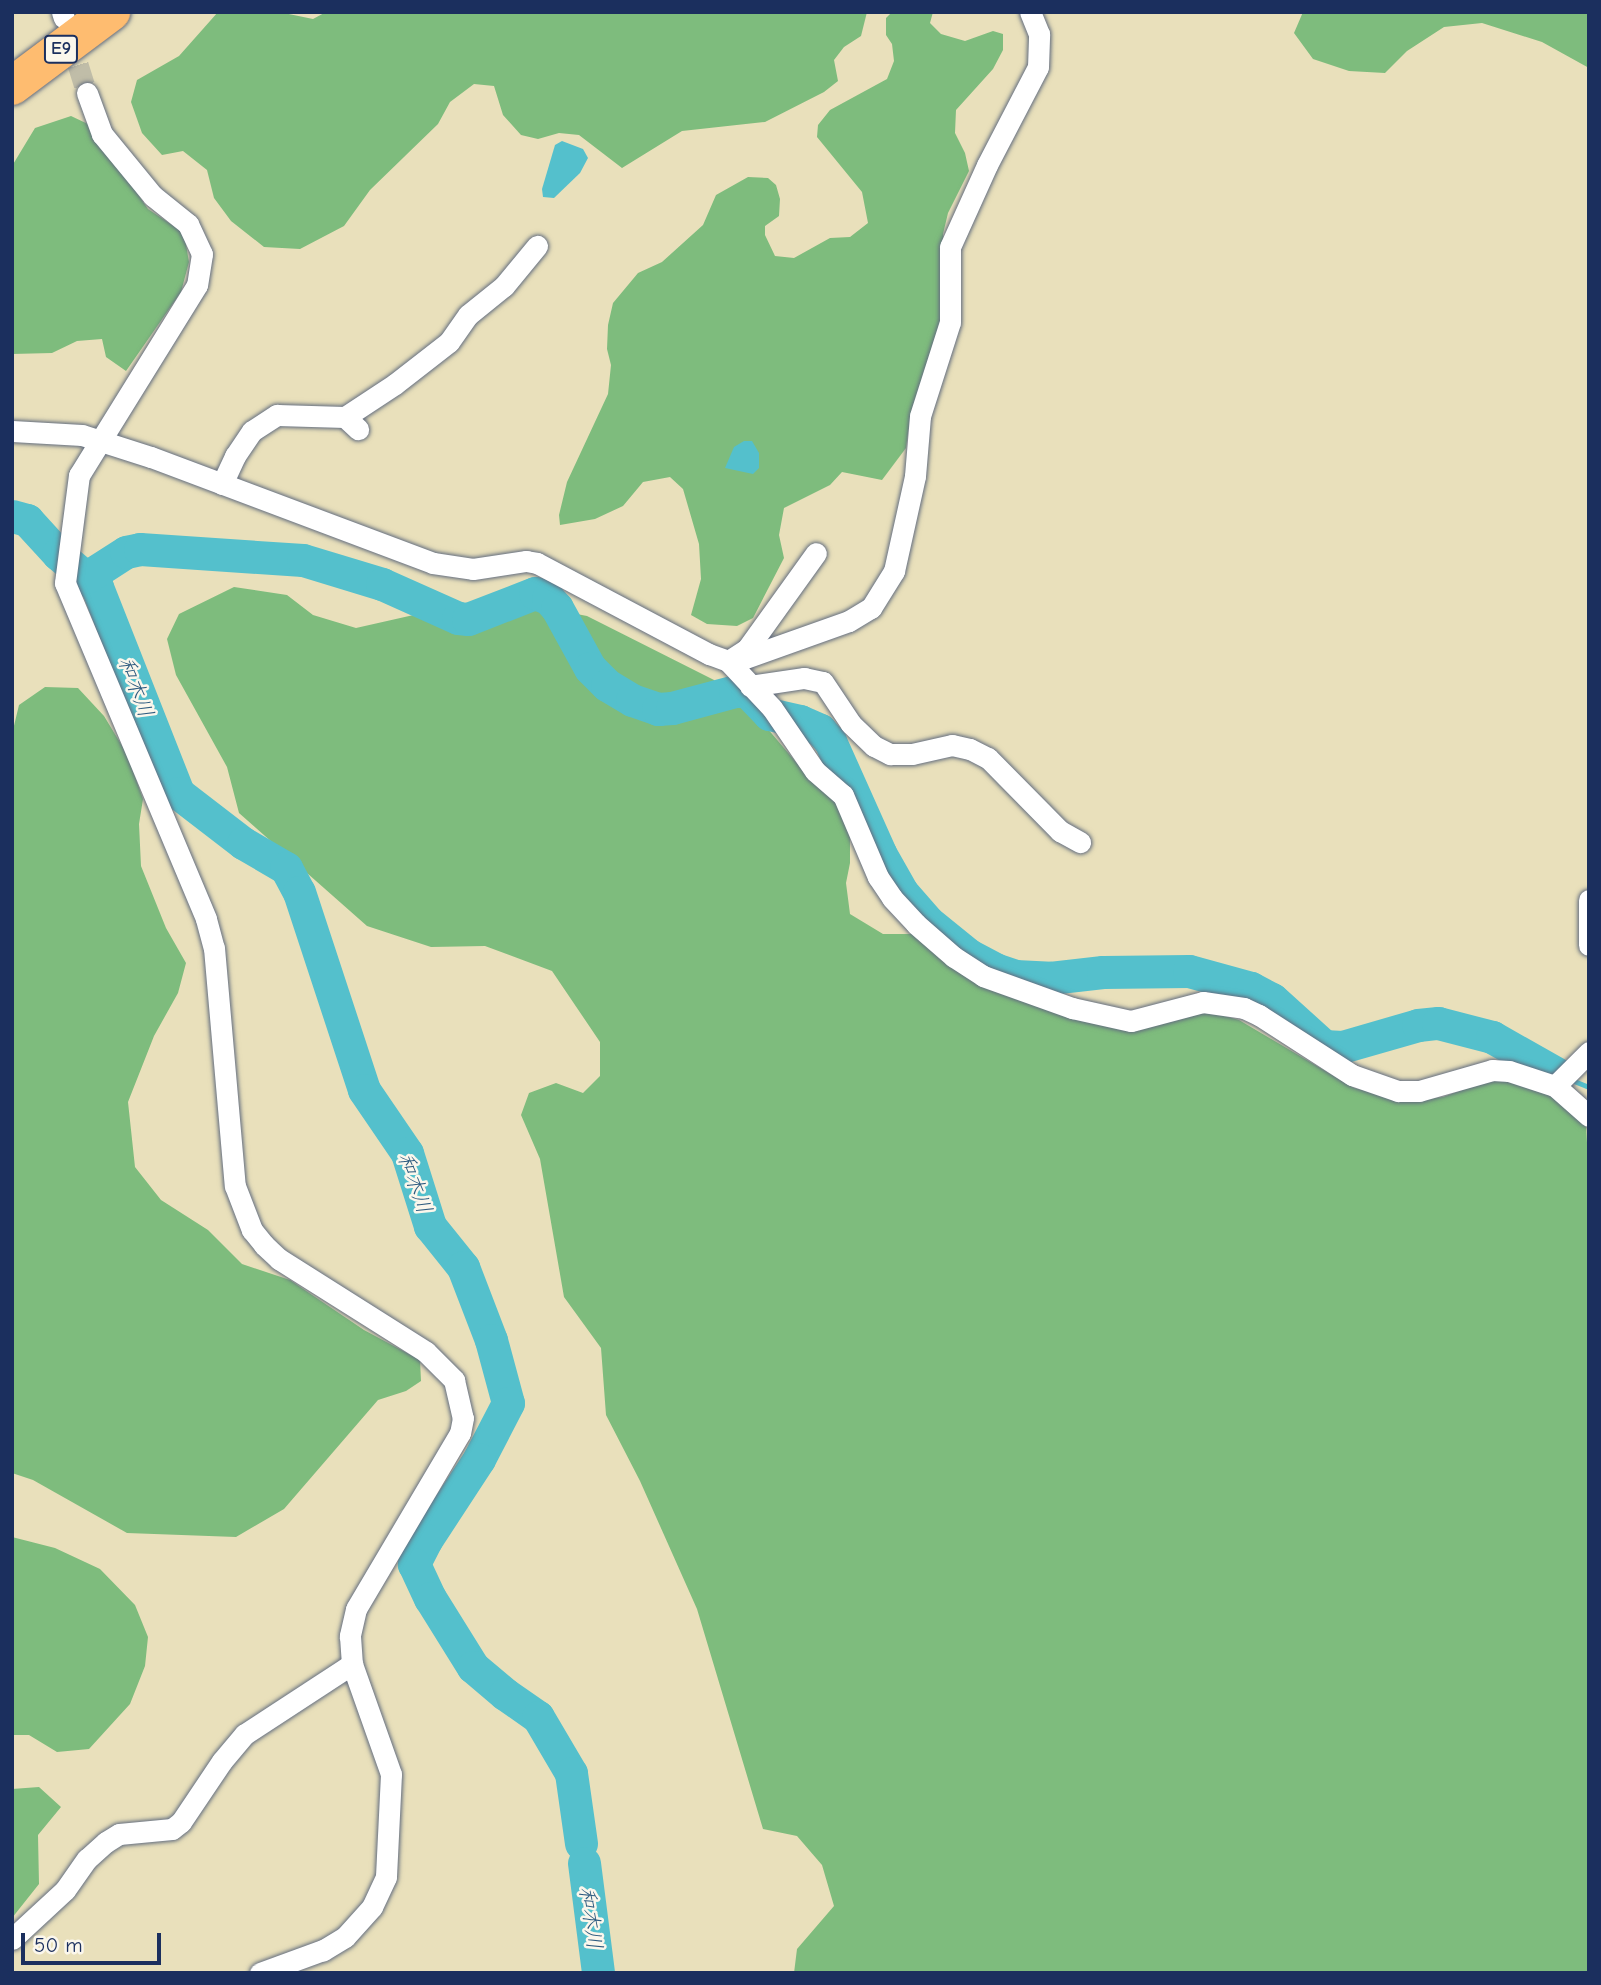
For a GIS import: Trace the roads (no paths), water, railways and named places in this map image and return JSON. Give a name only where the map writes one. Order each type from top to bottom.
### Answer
[{"type":"highway","name":"E9","points":[[12,86],[111,12]]},
{"type":"street","points":[[728,661],[745,658],[849,621],[871,608],[894,571],[915,476],[920,416],[950,322],[950,247],[986,165],[1038,67],[1039,34],[1030,12]]},
{"type":"street","points":[[87,93],[102,134],[153,196],[188,224],[202,254],[197,285],[79,475],[64,572],[68,594],[206,919],[214,948],[235,1186],[253,1230],[279,1259],[426,1352],[454,1380],[463,1418],[460,1433],[356,1609],[349,1636],[352,1664],[391,1774],[387,1877],[372,1907],[345,1937],[323,1950],[260,1973]]},
{"type":"street","points":[[222,484],[235,456],[262,423],[277,415],[351,423],[449,342],[468,315],[504,286],[537,246]]},
{"type":"street","points":[[12,431],[82,435],[151,457],[433,563],[473,569],[526,561],[537,562],[709,654],[728,661],[778,718],[815,772],[843,795],[878,877],[892,898],[916,925],[954,957],[983,976],[1072,1008],[1131,1021],[1203,1002],[1244,1008],[1352,1075],[1398,1091],[1419,1091],[1492,1070],[1561,1080],[1589,1116]]},
{"type":"street","points":[[728,661],[747,649],[816,553]]},
{"type":"street","points":[[750,686],[804,678],[824,682],[852,724],[874,746],[890,754],[912,754],[952,746],[970,749],[988,758],[1052,824],[1080,842]]},
{"type":"street","points":[[1589,900],[1589,945]]},
{"type":"street","points":[[1561,1080],[1589,1052]]},
{"type":"street","points":[[12,1939],[65,1890],[87,1858],[106,1842],[119,1834],[172,1829],[181,1822],[222,1761],[245,1734],[352,1664]]},
{"type":"water","points":[[562,141],[583,149],[588,158],[580,173],[554,198],[543,197],[542,189],[555,145]]},
{"type":"water","points":[[744,441],[752,441],[759,453],[759,468],[753,474],[725,468],[734,447]]},
{"type":"waterway","name":"和木川","points":[[12,516],[27,520],[58,554],[97,587],[178,793],[243,843],[286,868],[299,892],[364,1090],[407,1153],[430,1226],[463,1267],[491,1340],[508,1403],[479,1459],[426,1540],[414,1564],[430,1598],[473,1667],[538,1717],[571,1773],[581,1843]]},
{"type":"waterway","points":[[87,577],[126,552],[140,549],[303,560],[382,584],[458,618],[468,619],[535,593],[548,598],[557,608],[590,668],[607,685],[632,700],[658,709],[672,708],[735,691],[747,691],[769,714],[800,721],[820,730],[830,741],[880,853],[902,892],[927,921],[969,955],[995,969],[1015,976],[1050,978],[1103,972],[1189,971],[1251,988],[1272,999],[1324,1046],[1342,1047],[1418,1025],[1438,1023],[1492,1037],[1556,1073]]},
{"type":"waterway","points":[[1569,1079],[1589,1087]]},
{"type":"waterway","name":"和木川","points":[[584,1863],[598,1973]]},
{"type":"tunnel","points":[[69,35],[87,93]]}]
